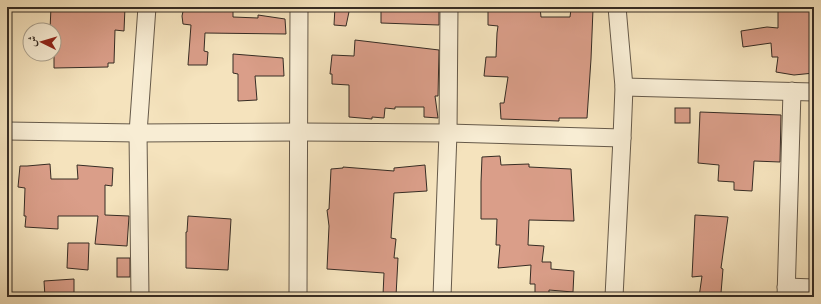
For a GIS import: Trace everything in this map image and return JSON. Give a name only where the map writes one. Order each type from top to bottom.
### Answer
[{"type":"street","points":[[140,297],[138,133],[147,7]]},
{"type":"street","points":[[298,297],[300,132],[299,7]]},
{"type":"street","points":[[442,297],[448,133],[450,7]]},
{"type":"street","points":[[614,297],[624,87],[617,7]]},
{"type":"street","points":[[624,87],[814,92]]},
{"type":"street","points":[[792,91],[786,292],[814,288]]},
{"type":"street","points":[[7,130],[138,133],[448,133],[622,138]]},
{"type":"building","points":[[51,7],[125,7],[124,31],[115,30],[114,63],[108,63],[108,67],[54,68],[54,62],[62,62],[62,22],[50,22]]},
{"type":"building","points":[[184,7],[233,7],[233,17],[258,18],[258,15],[285,19],[286,34],[205,33],[204,51],[208,52],[207,65],[188,65],[191,25],[183,24],[182,16]]},
{"type":"building","points":[[335,7],[350,7],[346,26],[334,25]]},
{"type":"building","points":[[381,7],[439,7],[439,25],[381,23]]},
{"type":"building","points":[[488,7],[540,7],[541,17],[570,17],[571,9],[593,9],[587,118],[559,118],[559,121],[501,119],[500,103],[504,103],[508,77],[484,76],[486,57],[496,57],[498,26],[488,25]]},
{"type":"building","points":[[778,9],[814,10],[814,73],[794,75],[776,72],[778,57],[772,57],[771,43],[743,47],[741,31],[767,27],[778,28]]},
{"type":"building","points":[[355,40],[439,50],[438,96],[435,96],[438,118],[424,117],[424,107],[395,107],[395,109],[385,108],[384,118],[372,117],[372,119],[349,117],[349,85],[332,84],[332,74],[330,74],[332,55],[354,56]]},
{"type":"building","points":[[233,54],[283,58],[284,76],[255,76],[257,100],[238,101],[238,74],[233,73]]},
{"type":"building","points":[[675,108],[690,108],[690,123],[675,123]]},
{"type":"building","points":[[700,112],[781,115],[780,162],[754,161],[752,191],[734,190],[734,182],[718,181],[719,165],[698,163]]},
{"type":"building","points":[[500,156],[501,165],[529,164],[529,167],[571,169],[574,221],[529,220],[528,245],[544,246],[542,262],[551,262],[551,269],[574,271],[573,292],[549,290],[549,296],[535,296],[535,284],[530,284],[531,265],[498,268],[500,245],[496,245],[497,219],[481,219],[481,182],[482,157]]},
{"type":"building","points":[[50,164],[51,179],[78,179],[77,165],[113,168],[112,186],[105,185],[105,215],[129,216],[127,246],[95,244],[98,216],[58,216],[58,229],[25,227],[25,188],[18,187],[20,166]]},
{"type":"building","points":[[425,165],[427,191],[394,193],[391,238],[396,239],[394,258],[398,258],[396,296],[383,295],[384,273],[327,269],[329,226],[327,210],[329,209],[331,169],[343,167],[394,171],[394,168]]},
{"type":"building","points":[[695,215],[728,217],[721,268],[723,269],[721,293],[716,293],[715,297],[699,297],[702,276],[692,277]]},
{"type":"building","points":[[188,216],[231,219],[228,270],[186,268],[186,232]]},
{"type":"building","points":[[68,243],[89,243],[88,270],[67,268]]},
{"type":"building","points":[[117,258],[130,258],[130,277],[117,277]]},
{"type":"building","points":[[74,279],[74,297],[45,297],[44,281]]}]
